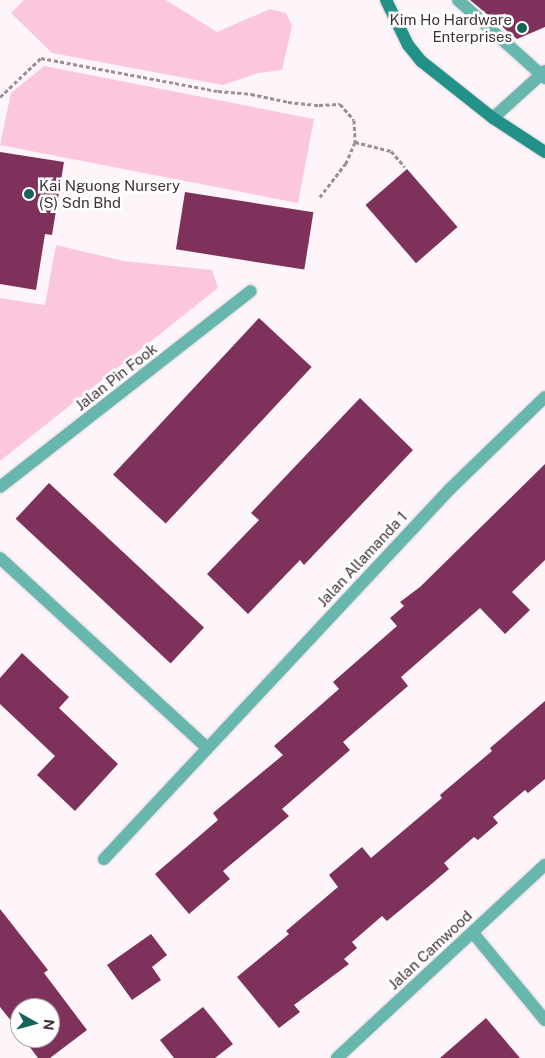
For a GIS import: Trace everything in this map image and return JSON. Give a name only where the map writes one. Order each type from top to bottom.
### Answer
[{"type":"street","points":[[386,0],[408,45],[421,61],[493,118],[545,152]]},
{"type":"street","points":[[458,0],[543,74],[493,118]]},
{"type":"street","name":"Jalan Pin Fook","points":[[0,487],[251,291]]},
{"type":"street","name":"Jalan Allamanda 1","points":[[104,859],[450,489],[545,398]]},
{"type":"street","points":[[0,558],[207,748]]},
{"type":"street","name":"Jalan Camwood","points":[[337,1058],[545,865]]},
{"type":"street","points":[[473,933],[545,1020]]},
{"type":"path","points":[[0,97],[41,58],[218,92],[251,94],[288,102],[319,105],[340,104],[354,120],[355,142],[346,164],[319,198]]},
{"type":"path","points":[[355,142],[391,151],[405,167]]},
{"type":"shaded area","points":[[24,0],[166,0],[217,32],[270,9],[286,13],[292,26],[282,70],[258,73],[223,85],[52,53],[11,13]]},
{"type":"shaded area","points":[[44,66],[314,119],[298,203],[0,145],[11,93]]},
{"type":"shaded area","points":[[56,245],[123,261],[212,270],[218,288],[0,461],[0,298],[45,305]]},
{"type":"building","points":[[470,0],[545,0],[545,27],[517,39]]},
{"type":"building","name":"Kai Nguong Nursery (S) Sdn Bhd","points":[[0,152],[64,162],[52,235],[45,234],[36,290],[0,284]]},
{"type":"building","points":[[407,169],[458,227],[416,263],[365,205]]},
{"type":"building","points":[[185,192],[313,212],[304,270],[176,249]]},
{"type":"building","points":[[259,318],[312,367],[166,524],[113,475]]},
{"type":"building","points":[[360,398],[413,450],[304,565],[300,560],[248,614],[207,574],[259,520],[251,513]]},
{"type":"building","points":[[545,464],[545,560],[512,592],[530,610],[505,634],[480,608],[401,677],[408,686],[343,742],[350,750],[282,809],[289,816],[223,871],[230,879],[189,914],[155,874],[218,820],[213,813],[283,755],[274,746],[339,689],[333,682],[397,626],[390,618],[404,606],[400,602],[420,587]]},
{"type":"building","points":[[49,483],[204,628],[171,663],[16,519]]},
{"type":"building","points":[[22,653],[69,697],[59,708],[118,764],[75,811],[37,775],[55,756],[0,704],[0,678]]},
{"type":"building","points":[[545,701],[545,779],[528,793],[525,790],[493,817],[498,823],[478,840],[474,837],[444,863],[449,869],[428,887],[387,921],[382,916],[352,942],[357,948],[344,959],[349,964],[294,1005],[300,1012],[279,1028],[237,977],[289,934],[286,931],[338,887],[329,875],[362,847],[371,858],[442,798],[440,795],[492,751],[490,748]]},
{"type":"building","points":[[0,909],[48,970],[44,973],[87,1030],[50,1058],[38,1058],[30,1048],[60,1048],[60,998],[10,998],[10,1020],[0,1007]]},
{"type":"building","points":[[151,934],[167,955],[152,967],[161,980],[132,1000],[107,965]]},
{"type":"building","points":[[203,1007],[233,1044],[215,1058],[174,1058],[160,1040]]},
{"type":"building","points":[[486,1018],[520,1058],[440,1058]]},
{"type":"place","name":"Kim Ho Hardware Enterprises","points":[[522,28]]},
{"type":"place","name":"Kai Nguong Nursery (S) Sdn Bhd","points":[[29,194]]}]
